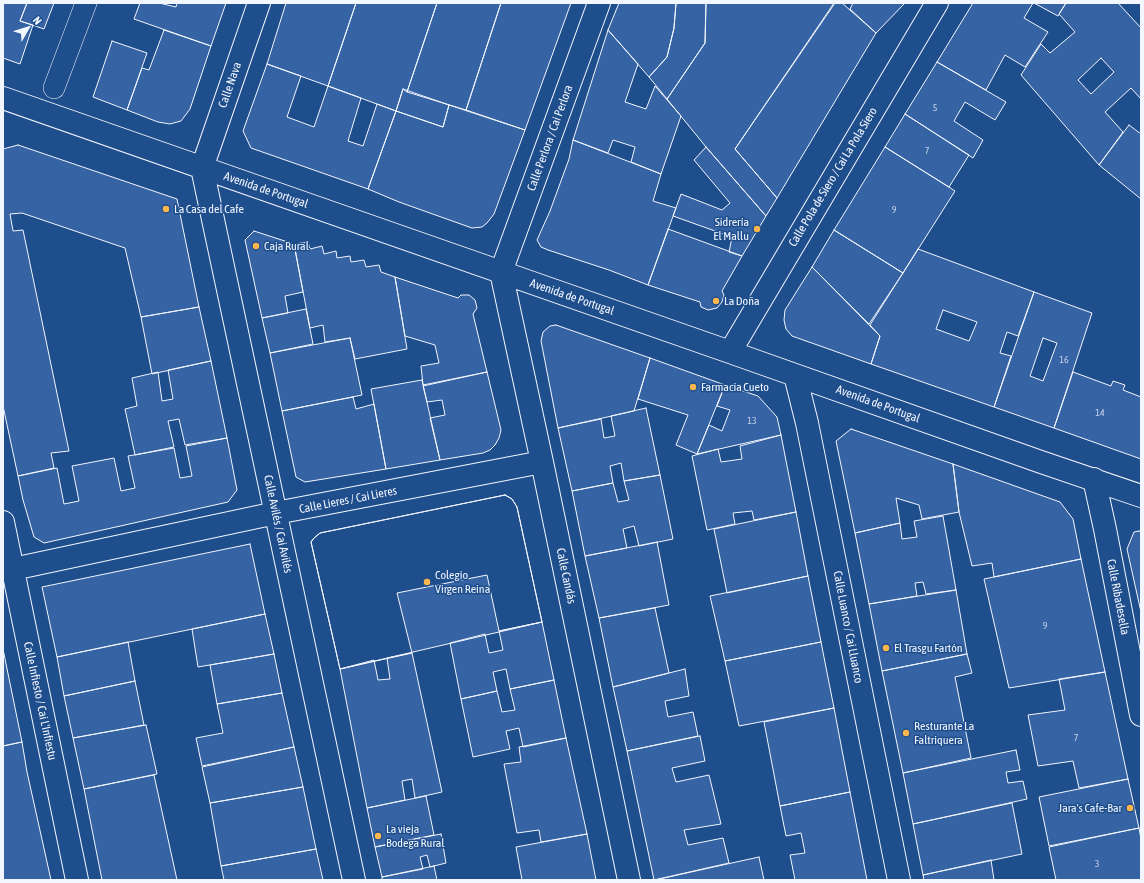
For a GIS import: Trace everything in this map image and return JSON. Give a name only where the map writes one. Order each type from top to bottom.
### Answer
[{"type":"street","points":[[54,88],[86,3]]},
{"type":"street","name":"Calle Nava","points":[[202,168],[259,3]]},
{"type":"street","name":"Calle Perlora / Cai Perlora","points":[[501,272],[599,3]]},
{"type":"street","name":"Calle Pola de Siero / Cai La Pola Siero","points":[[730,352],[937,3]]},
{"type":"street","name":"Avenida de Portugal","points":[[3,98],[1141,496]]},
{"type":"street","name":"Calle Avilés / Cai Avilés","points":[[202,168],[354,880]]},
{"type":"street","name":"Calle Candás","points":[[501,272],[629,880]]},
{"type":"street","name":"Calle Luanco / Cai Lluanco","points":[[795,375],[810,439],[899,880]]},
{"type":"street","name":"Calle Lieres / Cai Lieres","points":[[13,569],[276,513],[542,462]]},
{"type":"street","name":"Calle Ribadesella","points":[[1094,479],[1141,715]]},
{"type":"street","name":"Calle Infiesto / Cai L'Infiestu","points":[[3,522],[77,880]]},
{"type":"building","points":[[3,3],[27,3],[20,21],[33,25],[20,64],[3,58]]},
{"type":"building","points":[[27,3],[54,3],[44,29],[20,21]]},
{"type":"building","points":[[140,3],[159,3],[176,7],[177,3],[226,3],[211,46],[134,19]]},
{"type":"building","points":[[286,3],[356,3],[328,86],[267,64]]},
{"type":"building","points":[[356,3],[437,3],[407,92],[403,89],[396,111],[328,86]]},
{"type":"building","points":[[437,3],[501,3],[466,110],[407,92]]},
{"type":"building","points":[[501,3],[571,3],[525,130],[466,110]]},
{"type":"building","points":[[619,3],[676,3],[674,28],[667,57],[649,77],[608,30]]},
{"type":"building","points":[[676,3],[706,3],[705,43],[667,99],[649,77],[667,57],[674,28]]},
{"type":"building","points":[[706,3],[835,3],[735,149],[777,198],[766,216],[706,147],[667,99],[705,43]]},
{"type":"building","points":[[834,3],[842,3],[876,33],[777,198],[735,149]]},
{"type":"building","points":[[853,3],[905,3],[876,33],[850,9]]},
{"type":"building","points":[[973,3],[1033,3],[1024,18],[1048,32],[1025,67],[1005,55],[986,90],[937,62]]},
{"type":"building","points":[[1034,3],[1066,3],[1058,16]]},
{"type":"building","points":[[1066,3],[1118,3],[1141,28],[1141,99],[1131,88],[1105,112],[1123,132],[1099,165],[1021,75],[1041,44],[1050,53],[1075,32],[1059,14]],"holes":[[[1101,58],[1114,72],[1091,94],[1078,80]]]},
{"type":"building","points":[[164,30],[211,46],[190,109],[181,121],[170,124],[158,122],[127,110],[142,68],[149,70]]},
{"type":"building","points":[[608,30],[638,64],[625,102],[646,109],[655,86],[681,116],[661,174],[631,162],[635,147],[613,140],[608,153],[573,140]]},
{"type":"building","points":[[112,41],[147,53],[127,110],[93,97]]},
{"type":"building","points":[[937,62],[1006,102],[995,120],[965,102],[954,121],[983,140],[973,158],[905,114]]},
{"type":"building","points":[[267,64],[301,76],[287,117],[314,127],[328,86],[361,98],[348,141],[363,146],[377,104],[396,111],[368,189],[251,148],[243,131]]},
{"type":"building","points":[[403,89],[449,105],[443,127],[396,111]]},
{"type":"building","points":[[449,105],[525,130],[494,214],[482,227],[472,228],[399,202],[368,189],[396,111],[443,127]]},
{"type":"building","points":[[905,114],[969,155],[949,187],[885,147]]},
{"type":"building","points":[[1129,125],[1141,134],[1141,199],[1099,165]]},
{"type":"building","points":[[573,140],[661,174],[653,201],[676,208],[648,285],[609,270],[548,250],[541,247],[537,240],[550,211],[569,159]]},
{"type":"building","points":[[18,145],[177,199],[199,307],[141,317],[125,248],[22,213],[10,214],[13,231],[23,230],[69,451],[51,453],[54,468],[18,476],[3,406],[3,149]]},
{"type":"building","points":[[706,147],[766,216],[742,256],[729,252],[732,237],[673,216],[681,194],[722,210],[730,203],[694,160]]},
{"type":"building","points":[[885,147],[955,191],[903,273],[834,230]]},
{"type":"building","points":[[668,229],[742,256],[722,291],[724,295],[722,302],[717,308],[708,310],[701,307],[700,302],[648,285]]},
{"type":"building","points":[[834,230],[903,273],[869,324],[812,267]]},
{"type":"building","points":[[254,231],[294,244],[303,292],[285,296],[288,313],[262,318],[245,240]]},
{"type":"building","points":[[308,242],[310,249],[322,246],[324,254],[336,251],[337,258],[350,256],[351,262],[364,260],[366,267],[379,265],[381,272],[395,277],[407,349],[355,359],[350,338],[325,342],[323,325],[310,328],[294,244]]},
{"type":"building","points":[[918,249],[1034,292],[1018,336],[1007,332],[1000,353],[1011,356],[994,407],[871,364],[880,336],[870,325]],"holes":[[[943,310],[977,322],[969,341],[936,329]]]},
{"type":"building","points":[[812,267],[880,336],[871,364],[792,336],[786,329],[784,320],[785,310]]},
{"type":"building","points":[[395,277],[458,298],[461,295],[469,295],[475,300],[477,308],[473,314],[487,372],[423,385],[421,366],[439,363],[435,345],[405,336]]},
{"type":"building","points":[[1034,292],[1092,313],[1054,428],[994,407]],"holes":[[[1043,338],[1057,343],[1043,381],[1030,376]]]},
{"type":"building","points":[[199,307],[211,361],[152,374],[141,317]]},
{"type":"building","points":[[306,309],[313,344],[270,353],[262,318]]},
{"type":"building","points":[[556,325],[650,358],[634,411],[558,428],[541,341],[543,332],[550,326]]},
{"type":"building","points":[[350,338],[362,395],[282,411],[270,353]]},
{"type":"building","points":[[650,358],[725,385],[697,454],[676,445],[688,415],[638,399]]},
{"type":"building","points":[[211,361],[227,438],[185,445],[179,419],[168,421],[174,447],[135,455],[125,409],[137,406],[132,378],[158,372],[162,401],[173,399],[168,370]]},
{"type":"building","points":[[487,372],[501,430],[499,438],[490,450],[483,453],[440,460],[430,418],[445,415],[442,400],[427,402],[423,386]]},
{"type":"building","points":[[1073,372],[1111,386],[1113,381],[1125,385],[1123,390],[1141,397],[1141,459],[1054,428]]},
{"type":"building","points":[[422,380],[440,460],[386,469],[371,389]]},
{"type":"building","points":[[725,385],[758,396],[777,417],[781,435],[697,454],[709,425],[722,431],[730,410],[717,406]]},
{"type":"building","points":[[353,397],[356,409],[374,404],[386,469],[305,482],[296,477],[282,411]]},
{"type":"building","points":[[646,408],[660,475],[624,481],[621,463],[610,466],[613,483],[572,491],[558,428],[601,419],[604,438],[615,436],[611,416]]},
{"type":"building","points":[[851,429],[953,464],[959,512],[922,519],[919,505],[896,498],[900,523],[855,533],[836,441]]},
{"type":"building","points":[[781,435],[796,512],[754,520],[752,511],[733,513],[735,524],[707,530],[692,456],[718,449],[721,462],[742,459],[740,446]]},
{"type":"building","points":[[227,438],[237,490],[228,502],[44,543],[34,537],[23,500],[18,476],[57,468],[64,504],[79,501],[72,466],[114,458],[121,491],[135,488],[128,456],[174,448],[180,478],[192,476],[186,446]]},
{"type":"building","points":[[953,464],[1060,502],[1073,519],[1081,559],[994,577],[992,563],[972,566],[959,512]]},
{"type":"building","points":[[660,475],[673,539],[639,546],[634,526],[623,529],[627,548],[585,556],[572,491],[613,483],[618,502],[629,500],[624,481]]},
{"type":"building","name":"Colegio Virgen Reina","points":[[505,495],[512,499],[517,507],[542,622],[340,669],[311,542],[314,538],[320,533]]},
{"type":"building","name":"Colegio Virgen Reina","points":[[505,495],[512,499],[517,507],[542,622],[499,631],[487,575],[397,593],[412,653],[340,669],[311,542],[314,538],[320,533]]},
{"type":"building","points":[[796,512],[808,576],[727,593],[714,529]]},
{"type":"building","points":[[943,516],[956,590],[926,594],[923,582],[915,583],[917,596],[869,604],[855,533],[900,523],[902,539],[917,537],[914,521]]},
{"type":"building","points":[[1134,532],[1141,532],[1141,612],[1127,549]]},
{"type":"building","points":[[657,542],[669,605],[599,618],[585,556]]},
{"type":"building","points":[[250,544],[265,614],[57,657],[42,587]]},
{"type":"building","points":[[1081,559],[1105,672],[1009,688],[984,579]]},
{"type":"building","points":[[808,576],[821,642],[725,661],[710,596]]},
{"type":"building","points":[[956,590],[967,654],[882,671],[869,604]]},
{"type":"building","points":[[655,608],[669,673],[613,687],[599,618]]},
{"type":"building","points":[[265,614],[274,654],[198,667],[192,629]]},
{"type":"building","points":[[542,622],[554,680],[510,689],[506,669],[493,672],[497,691],[461,699],[450,643],[485,634],[489,653],[503,650],[499,631]]},
{"type":"building","points":[[128,642],[135,681],[64,696],[57,657]]},
{"type":"building","points":[[821,642],[834,708],[739,726],[725,661]]},
{"type":"building","points":[[3,649],[22,742],[3,746]]},
{"type":"building","points":[[412,653],[442,792],[415,798],[412,779],[402,781],[405,800],[367,808],[340,669],[374,660],[378,680],[390,679],[387,658]]},
{"type":"building","points":[[274,654],[282,693],[217,704],[210,665]]},
{"type":"building","points":[[967,654],[972,673],[955,677],[971,758],[903,773],[882,671]]},
{"type":"building","points":[[685,669],[689,696],[665,701],[668,717],[693,712],[698,736],[627,751],[613,687]]},
{"type":"building","points":[[1105,672],[1128,779],[1079,788],[1073,761],[1038,766],[1028,715],[1065,710],[1059,679]]},
{"type":"building","points":[[554,680],[566,738],[523,747],[519,728],[506,731],[510,749],[473,757],[461,699],[497,691],[502,712],[515,710],[510,689]]},
{"type":"building","points":[[135,681],[144,725],[73,738],[64,696]]},
{"type":"building","points":[[282,693],[294,747],[202,766],[196,738],[223,733],[217,704]]},
{"type":"building","points":[[834,708],[850,792],[780,806],[764,722]]},
{"type":"building","points":[[146,725],[157,774],[84,789],[73,738]]},
{"type":"building","points":[[700,736],[705,761],[672,768],[676,782],[709,775],[721,824],[684,830],[688,845],[723,838],[729,863],[654,880],[627,751]]},
{"type":"building","points":[[566,738],[587,834],[541,842],[539,830],[517,833],[504,764],[521,762],[519,747]]},
{"type":"building","points":[[22,742],[27,772],[51,880],[3,880],[3,746]]},
{"type":"building","points":[[294,747],[303,787],[210,803],[202,767]]},
{"type":"building","points":[[1016,750],[1020,770],[1006,772],[1008,783],[1023,781],[1027,799],[913,824],[903,773]]},
{"type":"building","points":[[154,775],[177,880],[102,880],[84,789]]},
{"type":"building","points":[[1128,779],[1139,828],[1049,846],[1039,797]]},
{"type":"building","points":[[303,787],[316,849],[221,866],[210,803]]},
{"type":"building","points":[[850,792],[867,880],[795,880],[790,855],[805,853],[801,833],[786,836],[780,806]]},
{"type":"building","points":[[426,796],[434,835],[375,847],[367,808]]},
{"type":"building","points":[[1012,803],[1022,854],[923,875],[913,824]]},
{"type":"building","points":[[1139,828],[1141,839],[1141,880],[1056,880],[1049,847]]},
{"type":"building","points":[[441,834],[446,863],[430,867],[427,855],[420,857],[423,869],[382,877],[375,847]]},
{"type":"building","points":[[587,834],[596,880],[522,880],[516,847]]},
{"type":"building","points":[[316,849],[323,880],[224,880],[221,866]]},
{"type":"building","points":[[759,857],[764,880],[655,880]]},
{"type":"building","points":[[991,860],[994,880],[924,880],[923,875]]},
{"type":"building","points":[[434,866],[437,880],[382,880],[382,877]]},
{"type":"place","name":"La Casa del Cafe","points":[[166,209]]},
{"type":"place","name":"Sidrería El Mallu","points":[[757,229]]},
{"type":"place","name":"Caja Rural","points":[[256,246]]},
{"type":"place","name":"La Doña","points":[[716,301]]},
{"type":"place","name":"Farmacia Cueto","points":[[693,387]]},
{"type":"place","name":"Colegio Virgen Reina","points":[[427,582]]},
{"type":"place","name":"El Trasgu Fartón","points":[[886,648]]},
{"type":"place","name":"Resturante La Faltriquera","points":[[906,733]]},
{"type":"place","name":"Jara's Cafe-Bar","points":[[1130,808]]},
{"type":"place","name":"La vieja Bodega Rural","points":[[378,836]]}]
